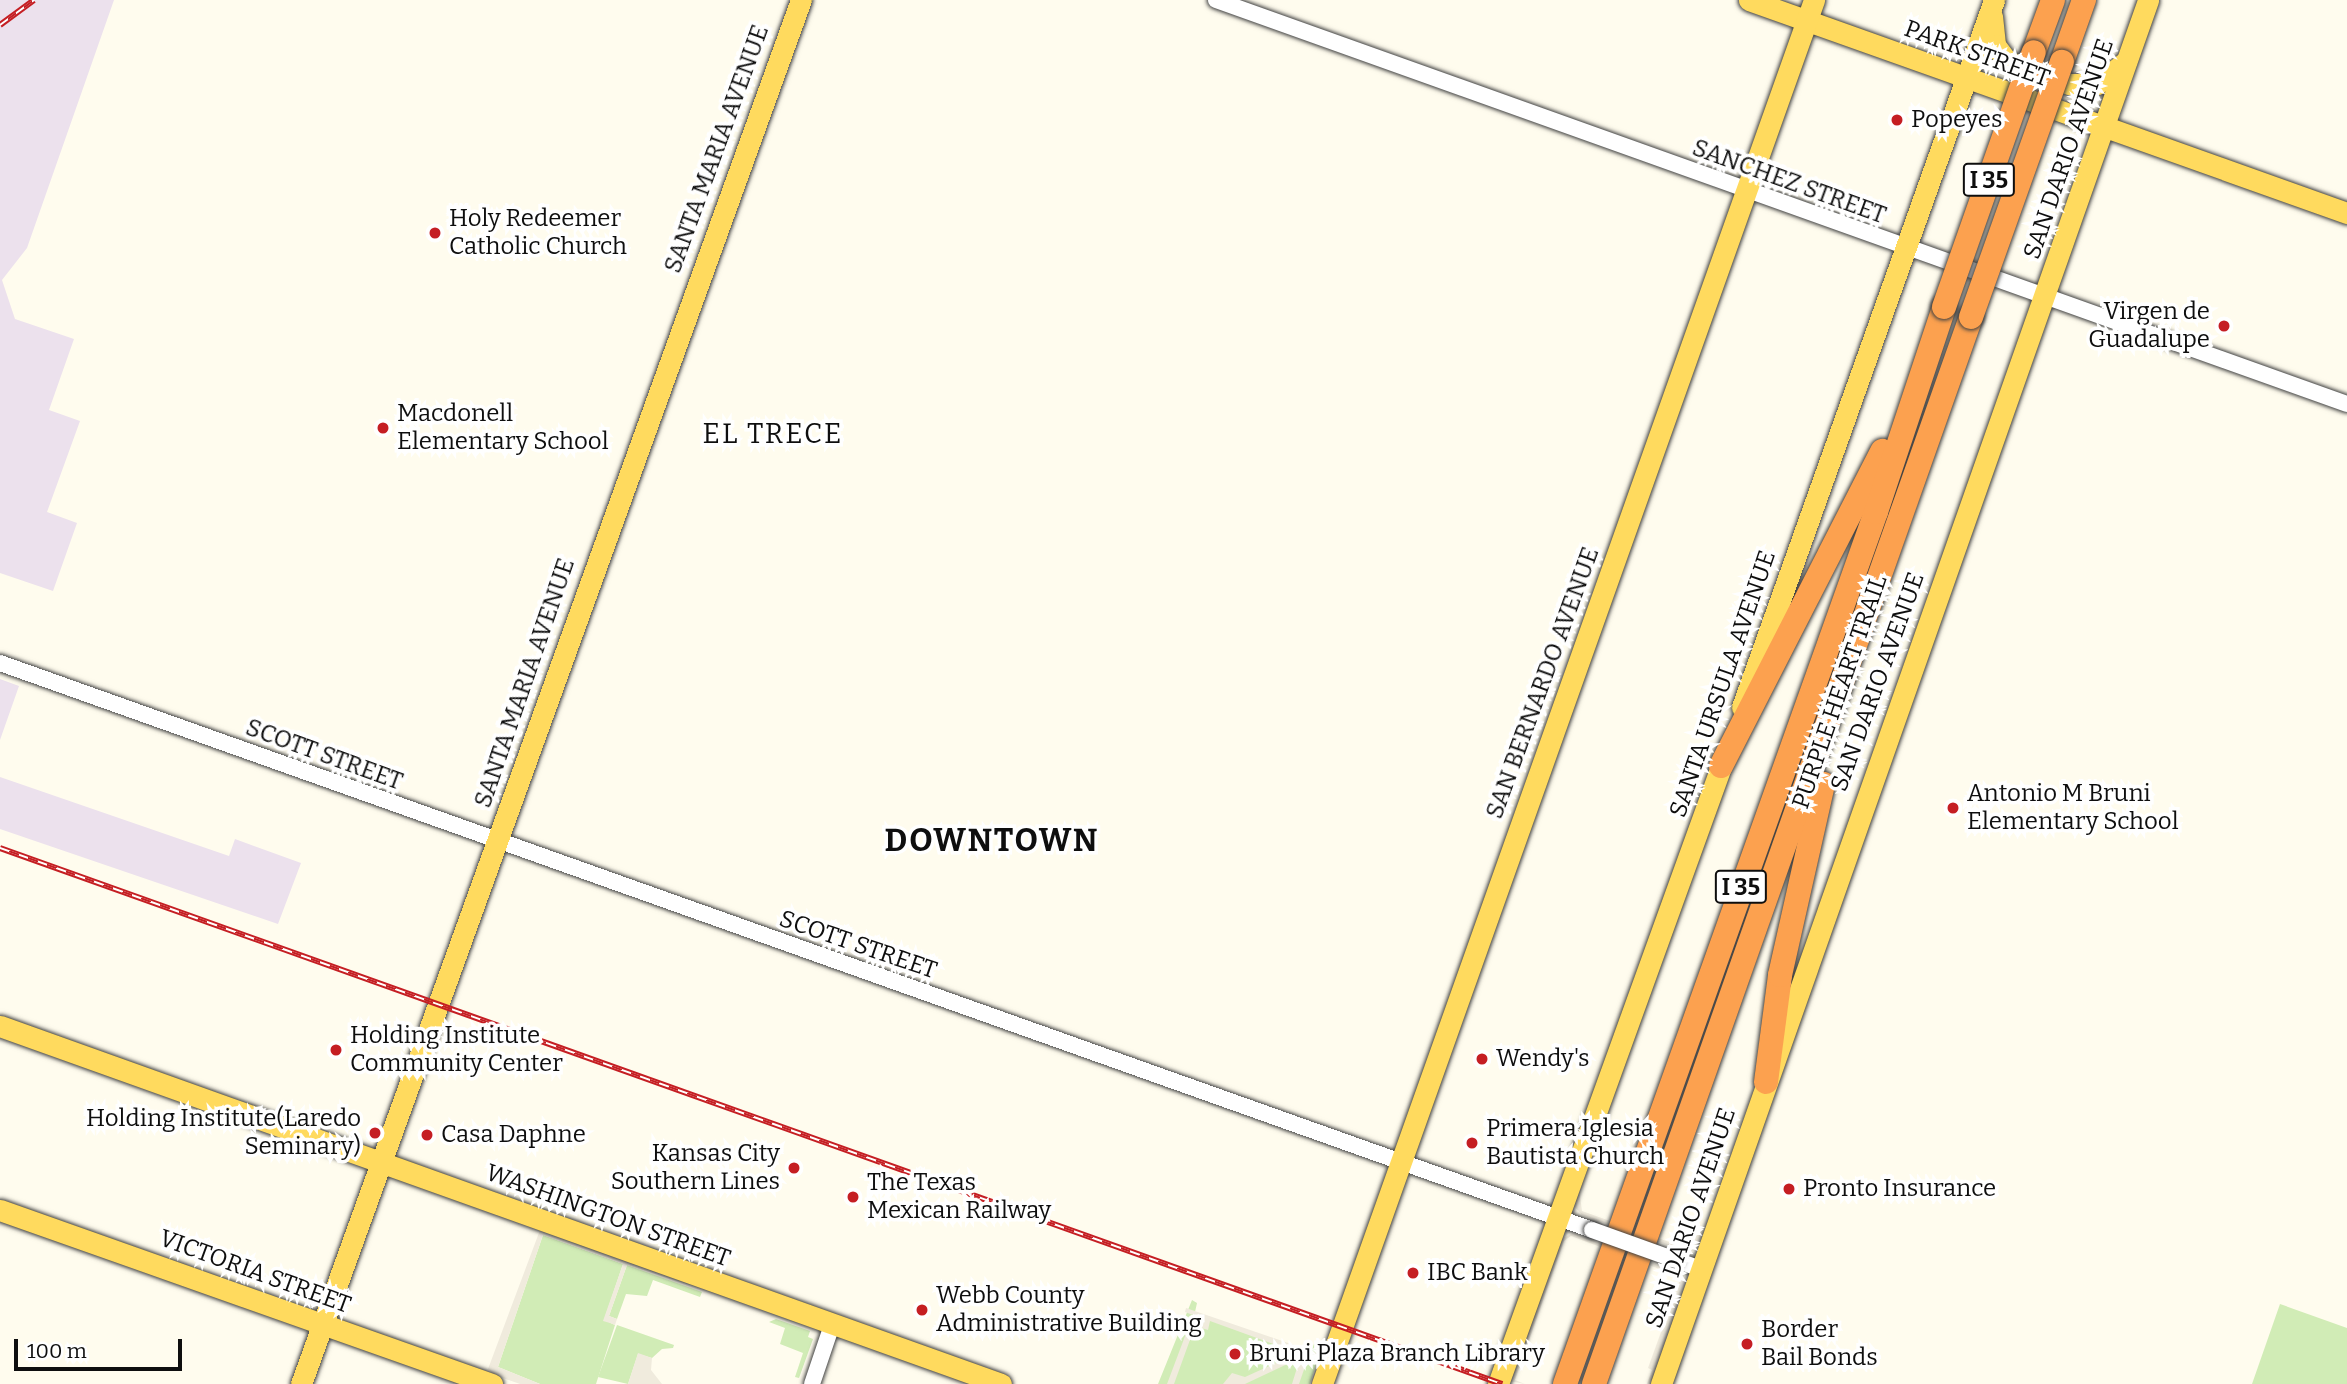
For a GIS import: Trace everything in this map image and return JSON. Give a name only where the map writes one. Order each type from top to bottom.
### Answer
[{"type":"highway","name":"PURPLE HEART TRAIL","points":[[1565,1384],[1876,512],[1914,388],[2053,0]]},
{"type":"highway","name":"PURPLE HEART TRAIL","points":[[1594,1384],[2084,0]]},
{"type":"highway","points":[[1721,766],[1840,541],[1914,388]]},
{"type":"highway","points":[[1766,1082],[1795,897],[1866,620]]},
{"type":"main road","name":"SANTA MARIA AVENUE","points":[[301,1384],[674,340],[801,0]]},
{"type":"main road","name":"PARK STREET","points":[[1749,0],[2347,213]]},
{"type":"main road","name":"SAN BERNARDO AVENUE","points":[[1322,1384],[1814,0]]},
{"type":"main road","name":"SAN DARIO AVENUE","points":[[1661,1384],[2148,0]]},
{"type":"main road","points":[[1993,5],[1995,45],[2007,61],[2020,67],[2081,86],[2107,79],[2128,58]]},
{"type":"main road","name":"SANTA URSULA AVENUE","points":[[1498,1384],[1993,5]]},
{"type":"main road","name":"WASHINGTON STREET","points":[[0,1026],[1001,1384]]},
{"type":"main road","name":"VICTORIA STREET","points":[[0,1210],[492,1384]]},
{"type":"street","name":"SANCHEZ STREET","points":[[1216,0],[2045,299],[2347,404]]},
{"type":"street","name":"SCOTT STREET","points":[[0,663],[1701,1269]]},
{"type":"street","points":[[811,1384],[832,1325]]},
{"type":"shaded area","points":[[0,0],[114,0],[27,248],[2,280],[15,319],[74,339],[49,410],[80,421],[47,512],[77,523],[53,591],[0,573]]},
{"type":"shaded area","points":[[0,679],[19,686],[0,740]]},
{"type":"shaded area","points":[[0,777],[229,856],[235,839],[301,863],[278,924],[0,829]]},
{"type":"shaded area","points":[[1579,1188],[1582,1211],[1689,1249],[1695,1244],[1691,1242],[1696,1229],[1704,1232],[1697,1250],[1687,1252],[1582,1215],[1574,1206]]},
{"type":"shaded area","points":[[540,1230],[703,1289],[627,1265],[609,1316],[617,1319],[615,1325],[603,1321],[623,1264],[543,1235],[498,1367],[540,1384],[520,1384],[494,1375],[488,1369]]},
{"type":"shaded area","points":[[1573,1233],[1684,1275],[1686,1282],[1652,1384],[1647,1384],[1652,1370],[1648,1368],[1681,1277],[1571,1236],[1564,1241],[1515,1380],[1525,1384],[1509,1381],[1561,1239]]},
{"type":"shaded area","points":[[1186,1308],[1320,1354],[1319,1359],[1308,1358],[1299,1384],[1292,1384],[1300,1358],[1245,1384],[1223,1384],[1232,1373],[1245,1377],[1298,1353],[1210,1321],[1208,1330],[1195,1326],[1174,1384],[1167,1384],[1193,1315],[1185,1312]]},
{"type":"shaded area","points":[[638,1353],[652,1358],[651,1370],[662,1384],[628,1384]]},
{"type":"green space","points":[[543,1235],[623,1264],[604,1320],[615,1325],[596,1384],[540,1384],[498,1367]]},
{"type":"green space","points":[[627,1265],[702,1292],[700,1297],[653,1280],[647,1296],[626,1294],[617,1319],[609,1316]]},
{"type":"green space","points":[[1192,1300],[1197,1303],[1195,1312],[1310,1353],[1314,1344],[1322,1346],[1310,1384],[1158,1384]]},
{"type":"green space","points":[[2280,1304],[2347,1328],[2347,1384],[2252,1384]]},
{"type":"green space","points":[[776,1319],[810,1331],[808,1337],[813,1339],[799,1378],[795,1377],[803,1353],[780,1344],[785,1328],[769,1322]]},
{"type":"green space","points":[[617,1325],[674,1345],[673,1348],[662,1349],[652,1358],[638,1354],[628,1384],[598,1377]]},
{"type":"railway","points":[[0,25],[34,0]]},
{"type":"railway","points":[[0,848],[1502,1384]]},
{"type":"place","name":"Popeyes","points":[[1897,120]]},
{"type":"place","name":"Holy Redeemer Catholic Church","points":[[435,233]]},
{"type":"place","name":"Virgen de Guadalupe","points":[[2224,326]]},
{"type":"place","name":"Macdonell Elementary School","points":[[383,428]]},
{"type":"place","name":"Antonio M Bruni Elementary School","points":[[1953,808]]},
{"type":"place","name":"Holding Institute Community Center","points":[[336,1050]]},
{"type":"place","name":"Wendy's","points":[[1482,1059]]},
{"type":"place","name":"Holding Institute(Laredo Seminary)","points":[[375,1133]]},
{"type":"place","name":"Casa Daphne","points":[[427,1135]]},
{"type":"place","name":"Primera Iglesia Bautista Church","points":[[1472,1143]]},
{"type":"place","name":"Kansas City Southern Lines","points":[[794,1168]]},
{"type":"place","name":"Pronto Insurance","points":[[1789,1189]]},
{"type":"place","name":"The Texas Mexican Railway","points":[[853,1197]]},
{"type":"place","name":"IBC Bank","points":[[1413,1273]]},
{"type":"place","name":"Webb County Administrative Building","points":[[922,1310]]},
{"type":"place","name":"Border Bail Bonds","points":[[1747,1344]]},
{"type":"place","name":"Bruni Plaza Branch Library","points":[[1235,1354]]},
{"type":"district","name":"EL TRECE","points":[[773,434]]},
{"type":"district","name":"DOWNTOWN","points":[[992,840]]}]
